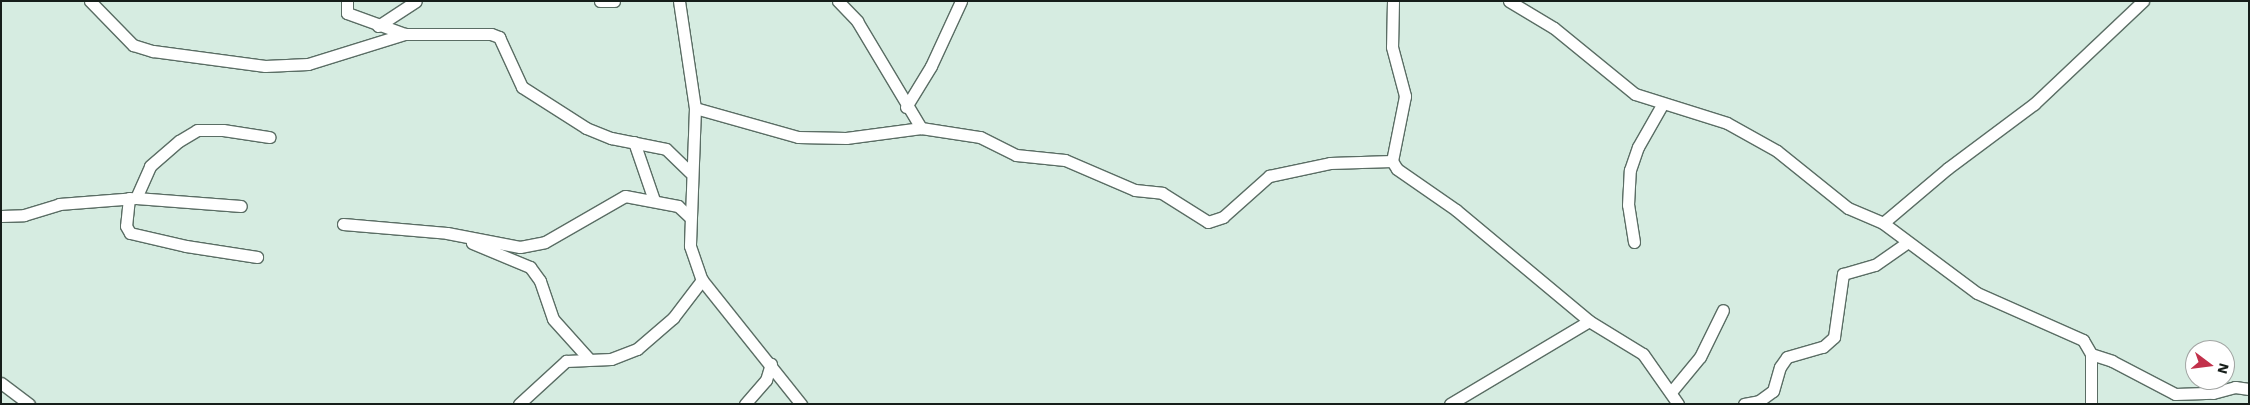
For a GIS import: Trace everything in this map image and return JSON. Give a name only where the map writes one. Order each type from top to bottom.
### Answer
[{"type":"street","points":[[90,1],[133,44],[153,51],[265,66],[308,64],[405,34]]},
{"type":"street","points":[[347,1],[347,13],[378,26],[405,34],[491,34],[498,37],[522,87],[586,128],[634,142],[666,148],[690,172]]},
{"type":"street","points":[[378,26],[416,1]]},
{"type":"street","points":[[600,1],[614,1]]},
{"type":"street","points":[[679,1],[695,108],[690,172],[690,246],[702,280],[771,364],[801,404]]},
{"type":"street","points":[[838,1],[857,21],[906,107],[921,128]]},
{"type":"street","points":[[906,107],[931,66],[961,1]]},
{"type":"street","points":[[1393,1],[1392,47],[1405,96],[1392,162],[1397,169],[1456,210],[1589,321],[1643,354],[1678,404]]},
{"type":"street","points":[[1509,1],[1554,28],[1622,86],[1662,105],[1727,123],[1777,150],[1848,208],[1883,223],[1906,243],[1977,293],[2083,340],[2091,354],[2091,404]]},
{"type":"street","points":[[1883,223],[1948,168],[2034,104],[2143,1]]},
{"type":"street","points":[[1634,242],[1628,205],[1630,170],[1638,147],[1662,105]]},
{"type":"street","points":[[695,108],[798,137],[846,138],[921,128],[980,137],[1016,155],[1077,163],[1103,179],[1135,190],[1169,196],[1208,222],[1223,217],[1247,192],[1269,176],[1330,162],[1392,162]]},
{"type":"street","points":[[257,256],[195,248],[130,233],[126,226],[133,198],[150,166],[179,140],[197,130],[223,130],[269,137]]},
{"type":"street","points":[[634,142],[654,200]]},
{"type":"street","points":[[343,224],[448,233],[520,246],[545,242],[625,196],[678,206],[690,217]]},
{"type":"street","points":[[1,216],[24,215],[59,204],[133,198],[241,206]]},
{"type":"street","points":[[448,233],[530,267],[540,281],[553,319],[589,359]]},
{"type":"street","points":[[1744,404],[1759,401],[1773,391],[1780,367],[1787,357],[1823,347],[1834,337],[1843,274],[1875,265],[1906,243]]},
{"type":"street","points":[[519,404],[566,361],[611,360],[637,349],[673,318],[702,280]]},
{"type":"street","points":[[1671,392],[1700,357],[1723,310]]},
{"type":"street","points":[[1450,404],[1589,321]]},
{"type":"street","points":[[2091,354],[2112,361],[2175,394],[2213,393],[2235,387],[2249,389]]},
{"type":"street","points":[[745,404],[766,380],[771,364]]},
{"type":"street","points":[[1,383],[29,404]]}]
